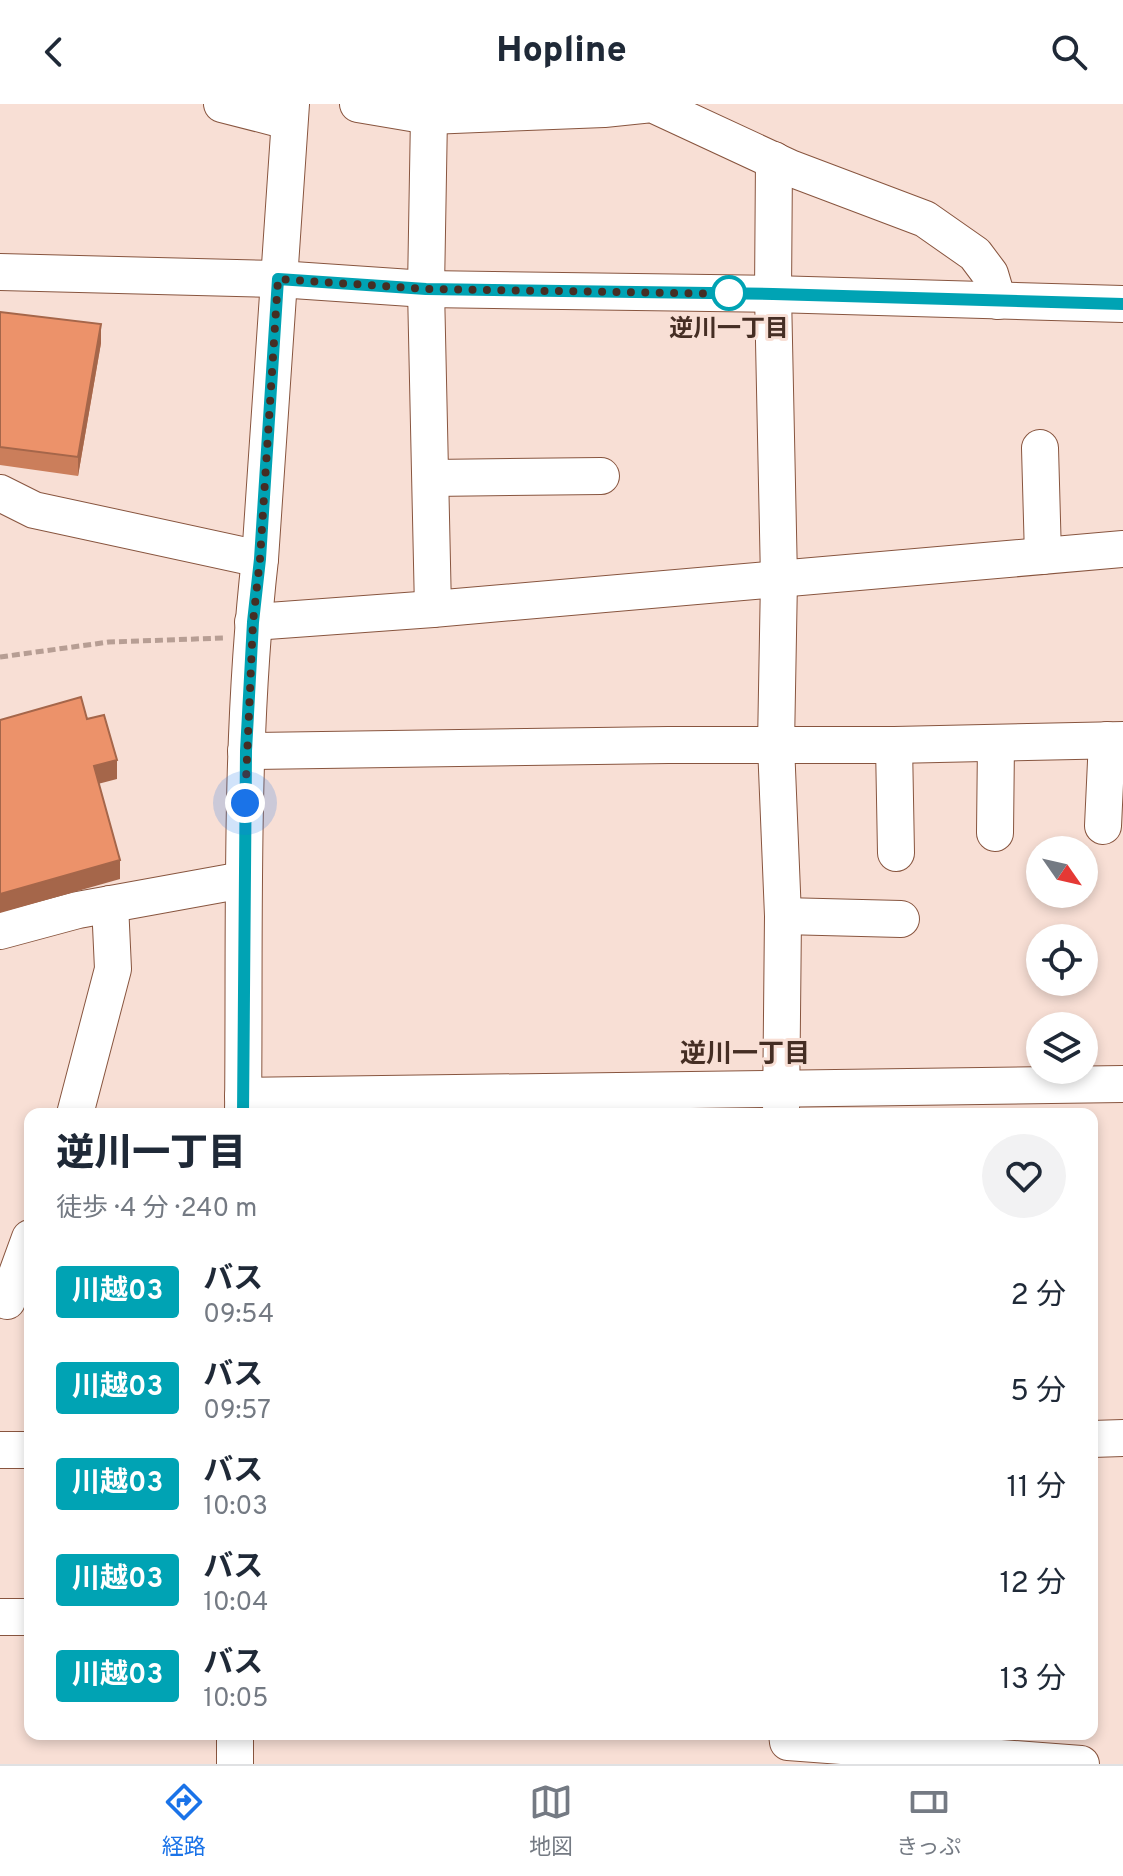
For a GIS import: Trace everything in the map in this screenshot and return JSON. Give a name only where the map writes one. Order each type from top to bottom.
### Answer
[{"type":"street","points":[[222,104],[290,112],[246,751],[243,1105],[781,1101],[1123,1084]]},
{"type":"street","points":[[358,104],[429,116],[604,109],[652,104],[774,160],[925,219],[975,254],[990,274],[998,301]]},
{"type":"street","points":[[429,116],[426,289],[433,609]]},
{"type":"street","points":[[774,160],[773,294],[779,579],[776,745],[783,916],[781,1101]]},
{"type":"street","points":[[0,272],[278,279],[426,289],[773,294],[1123,304]]},
{"type":"street","points":[[1040,448],[1043,556]]},
{"type":"street","points":[[431,478],[601,476]]},
{"type":"street","points":[[0,493],[34,510],[260,559]]},
{"type":"street","points":[[253,629],[433,609],[1123,549]]},
{"type":"street","points":[[246,751],[1115,740],[1103,826]]},
{"type":"street","points":[[995,833],[996,743]]},
{"type":"street","points":[[894,745],[896,853]]},
{"type":"street","points":[[0,931],[110,904],[243,880]]},
{"type":"street","points":[[77,1108],[113,969],[110,904]]},
{"type":"street","points":[[783,916],[901,919]]},
{"type":"street","points":[[12,1306],[24,1261]]},
{"type":"street","points":[[1098,1439],[1123,1438]]},
{"type":"street","points":[[0,1450],[24,1450]]},
{"type":"street","points":[[0,1617],[24,1617]]},
{"type":"street","points":[[235,1740],[235,1764]]},
{"type":"street","points":[[788,1740],[1081,1764]]},
{"type":"path","points":[[0,657],[109,642],[253,629]]},
{"type":"building","points":[[0,312],[101,324],[78,457],[0,447]]},
{"type":"building","points":[[81,697],[87,719],[104,715],[117,760],[94,766],[120,860],[0,894],[0,720]]},
{"type":"bus line","name":"川越03","points":[[243,1108],[246,751],[278,279],[426,289],[773,294],[1123,304]]},
{"type":"place","name":"逆川一丁目","points":[[729,293]]},
{"type":"district","name":"逆川一丁目","points":[[745,1053]]},
{"type":"route","points":[[245,803],[253,622],[260,559],[278,279],[426,289],[741,294],[729,293]]}]
